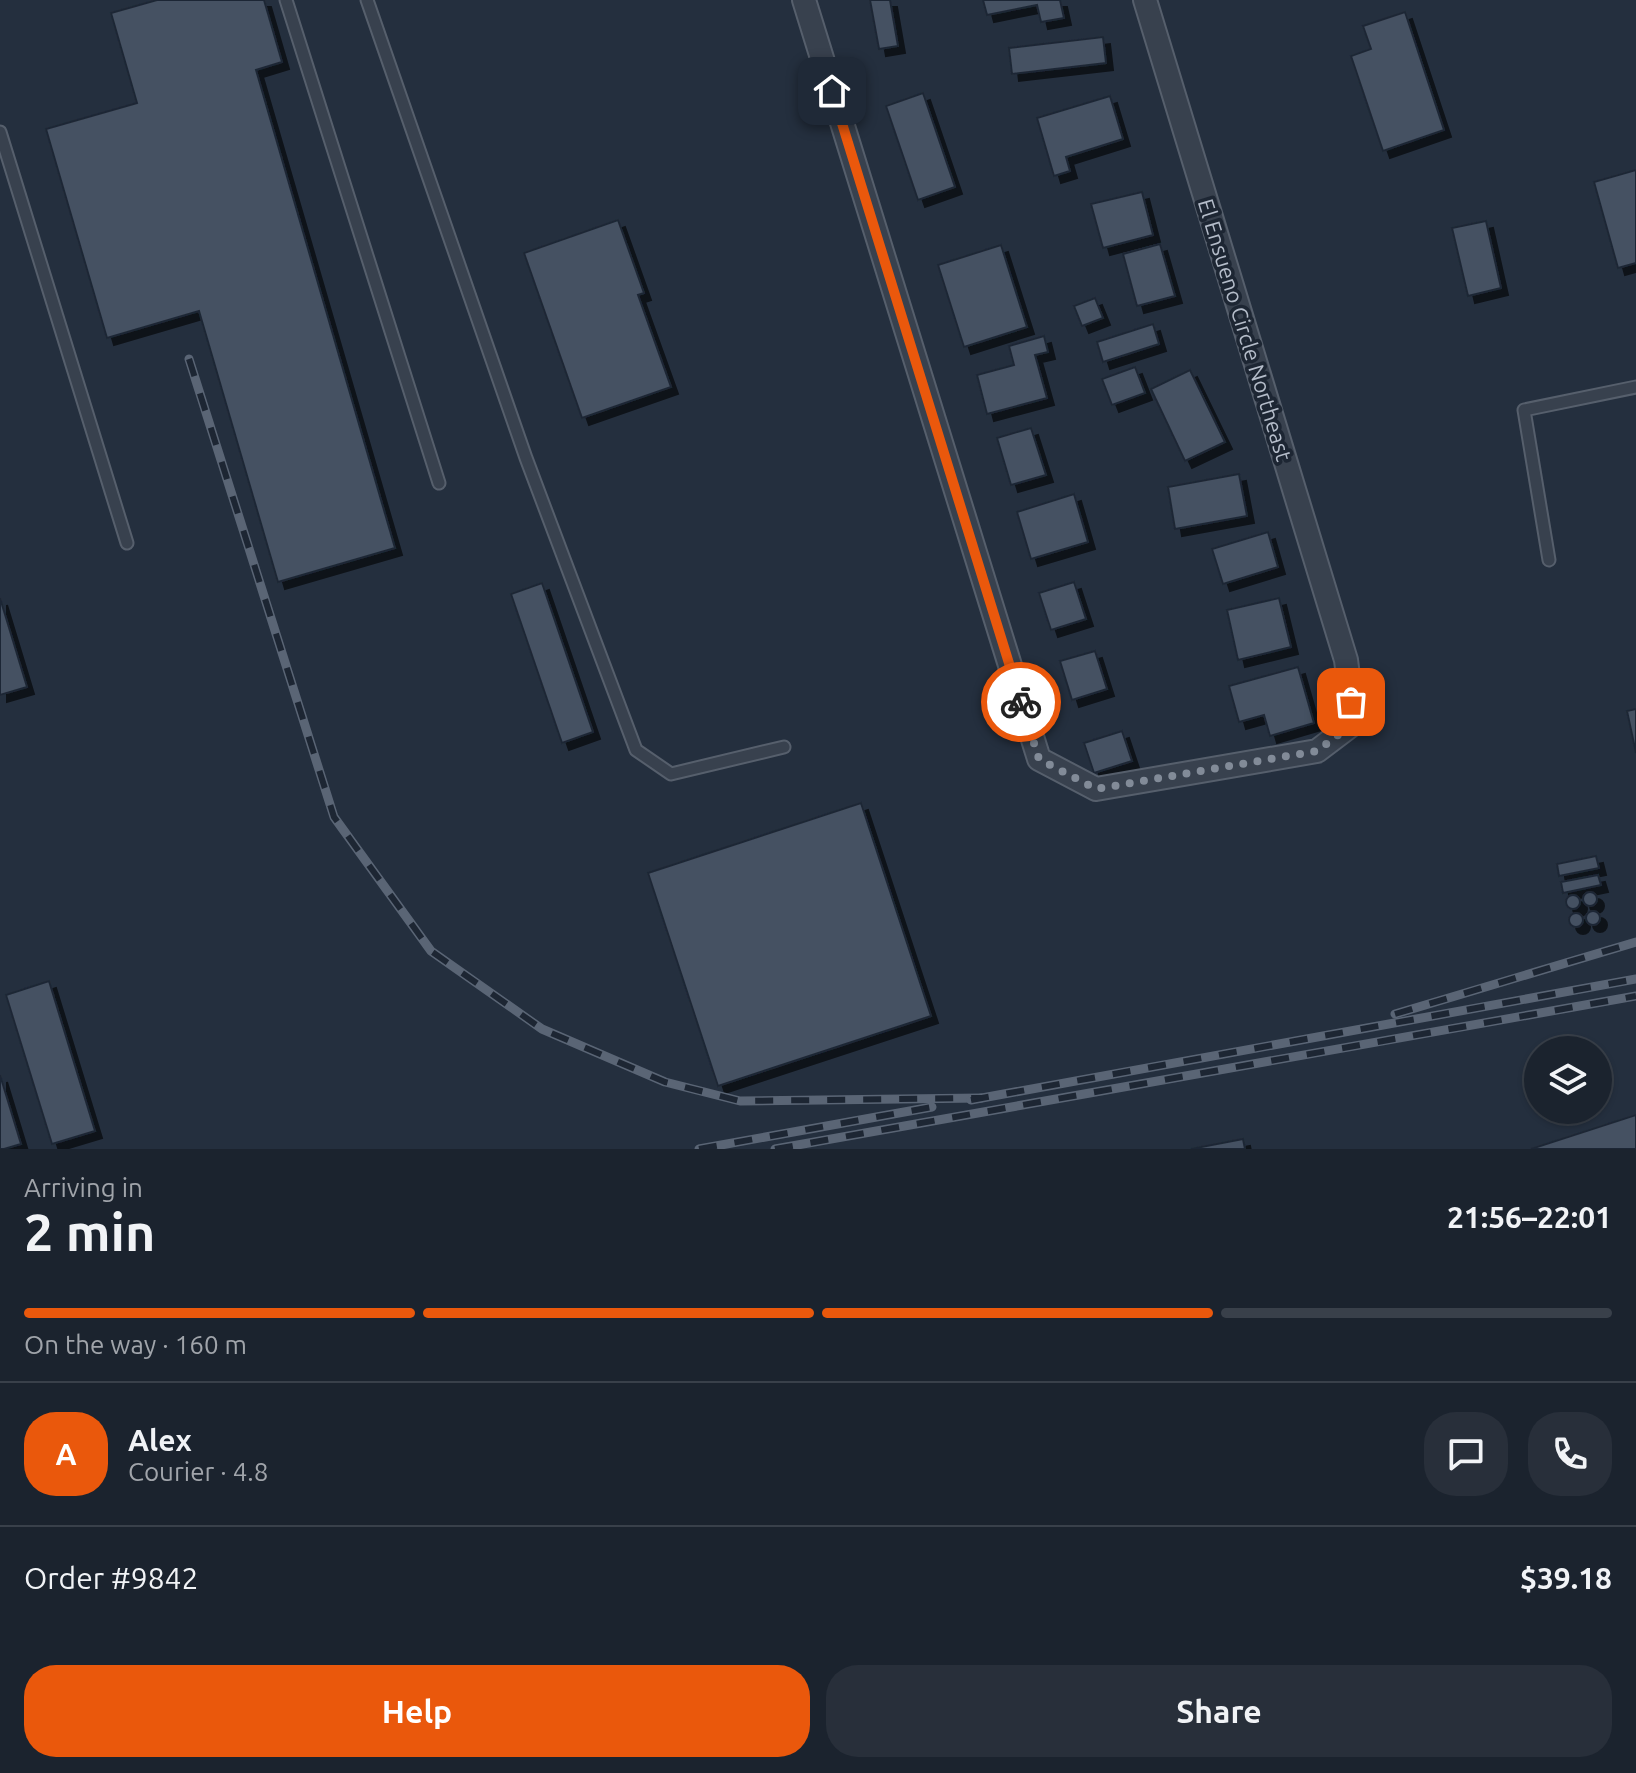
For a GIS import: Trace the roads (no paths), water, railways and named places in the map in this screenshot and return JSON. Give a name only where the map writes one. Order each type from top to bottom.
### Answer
[{"type":"street","name":"El Ensueno Circle Northeast","points":[[804,0],[1039,759],[1096,789],[1317,751],[1354,723],[1346,660],[1145,0]]},
{"type":"lane","points":[[286,0],[439,483]]},
{"type":"lane","points":[[367,0],[526,458],[636,750],[671,774],[784,747]]},
{"type":"lane","points":[[0,132],[127,543]]},
{"type":"lane","points":[[1549,560],[1524,410],[1636,387]]},
{"type":"railway","points":[[189,359],[334,817],[431,951],[542,1029],[665,1082],[740,1101],[981,1098]]},
{"type":"railway","points":[[1395,1014],[1636,942]]},
{"type":"railway","points":[[971,1100],[1636,979]]},
{"type":"railway","points":[[775,1149],[1636,996]]},
{"type":"railway","points":[[699,1149],[932,1107]]}]
